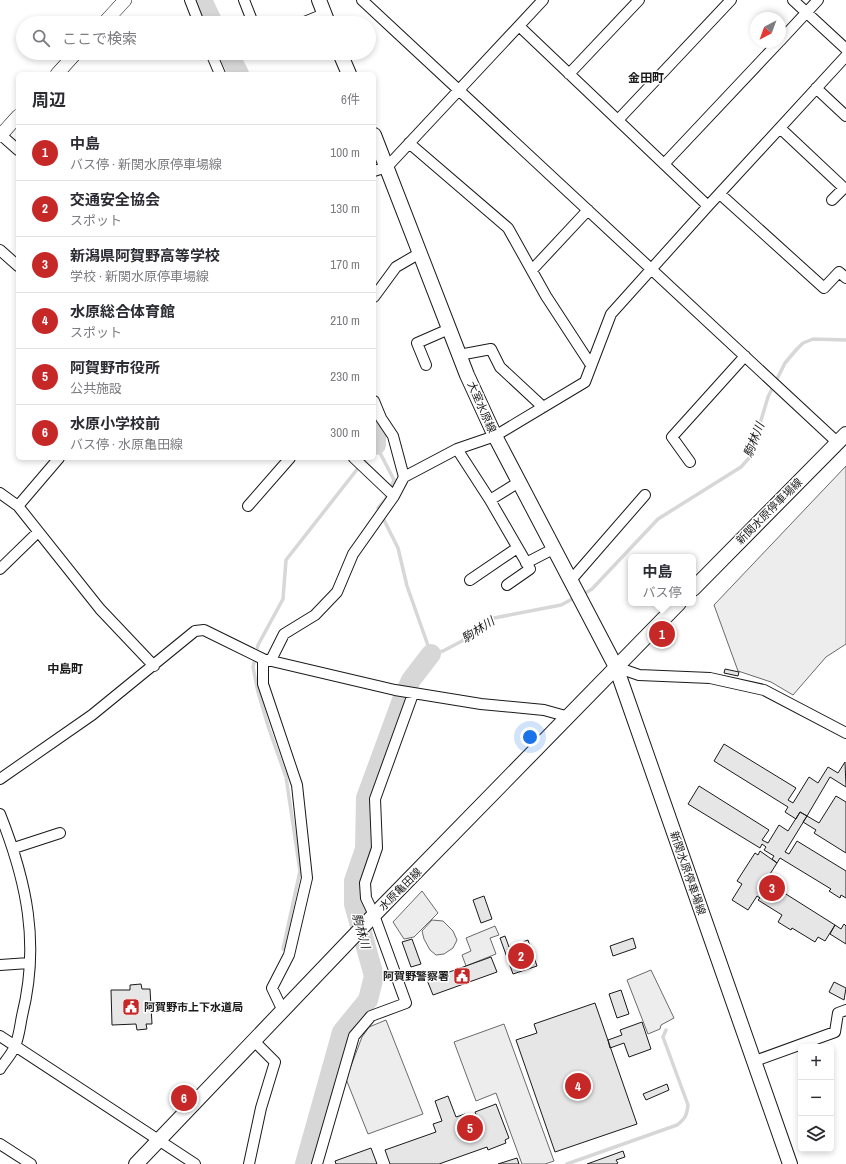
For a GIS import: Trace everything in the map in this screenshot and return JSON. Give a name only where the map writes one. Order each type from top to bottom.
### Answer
[{"type":"main road","points":[[318,0],[325,16]]},
{"type":"main road","points":[[343,60],[348,72]]},
{"type":"main road","name":"大室水原線","points":[[376,145],[381,169],[420,253],[459,355],[495,436],[616,667]]},
{"type":"main road","name":"新関水原停車場線","points":[[696,586],[842,438]]},
{"type":"main road","points":[[616,667],[676,606]]},
{"type":"main road","name":"新関水原停車場線","points":[[616,667],[790,1164]]},
{"type":"main road","name":"水原亀田線","points":[[136,1164],[371,918],[569,717],[616,667]]},
{"type":"street","points":[[110,16],[125,0]]},
{"type":"street","points":[[190,0],[196,16]]},
{"type":"street","points":[[244,0],[250,16]]},
{"type":"street","points":[[362,0],[745,356],[842,438]]},
{"type":"street","points":[[381,169],[409,143],[543,0]]},
{"type":"street","points":[[569,74],[639,0]]},
{"type":"street","points":[[618,120],[731,0]]},
{"type":"street","points":[[793,0],[846,49]]},
{"type":"street","points":[[786,34],[818,0]]},
{"type":"street","points":[[519,26],[708,206]]},
{"type":"street","points":[[664,164],[772,48]]},
{"type":"street","points":[[283,1011],[272,988],[290,955],[308,878],[297,785],[263,684],[267,659],[284,634],[315,615],[337,592],[353,554],[394,496],[404,477],[457,449],[495,436],[585,382],[611,314],[651,268],[846,56]]},
{"type":"street","points":[[59,72],[70,60]]},
{"type":"street","points":[[214,60],[219,72]]},
{"type":"street","points":[[816,88],[846,116]]},
{"type":"street","points":[[16,118],[0,135],[16,148]]},
{"type":"street","points":[[780,128],[844,188],[832,200]]},
{"type":"street","points":[[409,143],[508,228],[591,366]]},
{"type":"street","points":[[720,194],[824,288],[839,272],[846,278]]},
{"type":"street","points":[[532,270],[588,210]]},
{"type":"street","points":[[0,250],[16,264]]},
{"type":"street","points":[[376,294],[396,267],[420,253]]},
{"type":"street","points":[[426,365],[417,343],[449,330]]},
{"type":"street","points":[[459,355],[491,349],[500,367],[543,407]]},
{"type":"street","points":[[690,462],[672,437],[745,356]]},
{"type":"street","points":[[376,405],[381,418],[393,436],[404,477]]},
{"type":"street","points":[[457,449],[490,500],[530,569],[507,585]]},
{"type":"street","points":[[18,506],[57,460]]},
{"type":"street","points":[[248,506],[288,460]]},
{"type":"street","points":[[356,460],[394,496]]},
{"type":"street","points":[[490,500],[519,482]]},
{"type":"street","points":[[0,493],[18,506],[100,609],[154,666]]},
{"type":"street","points":[[571,580],[645,495]]},
{"type":"street","points":[[0,569],[38,532]]},
{"type":"street","points":[[470,580],[517,548]]},
{"type":"street","points":[[526,563],[555,548]]},
{"type":"street","points":[[0,779],[92,715],[154,666],[195,631],[204,630],[267,659],[395,690],[481,704],[544,710],[569,717]]},
{"type":"street","points":[[616,667],[639,675],[710,678],[764,690],[846,733]]},
{"type":"street","points":[[318,1164],[354,1036],[370,1016],[406,1002],[371,918],[366,898],[365,883],[377,848],[375,799],[413,694]]},
{"type":"street","points":[[0,814],[14,848],[24,886],[30,921],[26,1000],[15,1046],[0,1069]]},
{"type":"street","points":[[14,848],[60,833]]},
{"type":"street","points":[[0,965],[29,963]]},
{"type":"street","points":[[755,1062],[835,1032],[838,1013],[846,1010]]},
{"type":"street","points":[[0,1036],[195,1164]]},
{"type":"street","points":[[249,1164],[261,1108],[275,1062],[254,1041]]},
{"type":"street","points":[[0,1144],[31,1164]]},
{"type":"shaded area","points":[[846,466],[846,644],[826,657],[793,695],[771,682],[738,671],[714,605]]},
{"type":"shaded area","points":[[422,891],[438,913],[414,937],[404,939],[393,922]]},
{"type":"shaded area","points":[[432,920],[443,921],[453,931],[457,940],[453,948],[444,954],[436,955],[430,950],[424,939],[422,931]]},
{"type":"shaded area","points":[[495,926],[499,935],[490,938],[496,954],[466,966],[462,955],[471,951],[466,938]]},
{"type":"shaded area","points":[[651,970],[674,1018],[661,1025],[660,1029],[648,1034],[627,980]]},
{"type":"shaded area","points":[[386,1020],[423,1114],[368,1134],[346,1079],[362,1037],[369,1027]]},
{"type":"shaded area","points":[[504,1024],[554,1161],[545,1164],[522,1164],[496,1093],[476,1101],[454,1042]]},
{"type":"building","points":[[725,669],[739,672],[738,676],[724,673]]},
{"type":"building","points":[[724,744],[796,788],[788,800],[793,803],[809,777],[818,783],[828,767],[838,773],[845,762],[846,787],[830,777],[807,816],[800,812],[796,819],[785,812],[788,807],[714,761]]},
{"type":"building","points":[[699,786],[769,830],[762,840],[768,843],[779,825],[788,831],[800,812],[807,816],[785,852],[789,854],[797,841],[846,871],[846,898],[841,895],[840,898],[829,891],[831,889],[780,858],[777,863],[772,859],[774,856],[764,850],[766,847],[762,844],[760,848],[688,804]]},
{"type":"building","points":[[836,796],[846,802],[846,853],[814,833],[816,830],[803,822],[807,816],[819,823]]},
{"type":"building","points":[[760,851],[777,863],[758,893],[762,896],[770,884],[835,925],[825,941],[818,937],[815,942],[792,928],[791,930],[778,922],[782,915],[758,900],[760,898],[757,896],[748,910],[732,900],[742,884],[737,881],[755,853],[758,855]]},
{"type":"building","points":[[484,896],[492,919],[481,923],[473,900]]},
{"type":"building","points":[[844,924],[846,926],[846,944],[830,934],[835,925],[841,929]]},
{"type":"building","points":[[505,936],[509,947],[528,940],[537,966],[513,974],[500,938]]},
{"type":"building","points":[[633,938],[636,948],[613,956],[610,946]]},
{"type":"building","points":[[412,939],[421,964],[411,967],[402,942]]},
{"type":"building","name":"阿賀野警察署","points":[[491,957],[497,972],[433,995],[427,980]]},
{"type":"building","points":[[834,982],[846,988],[844,1000],[829,992]]},
{"type":"building","name":"阿賀野市上下水道局","points":[[141,984],[142,989],[150,989],[152,1024],[146,1024],[147,1029],[137,1030],[136,1024],[112,1025],[111,990],[130,990],[130,985]]},
{"type":"building","points":[[621,990],[629,1014],[617,1018],[609,994]]},
{"type":"building","points":[[595,1003],[637,1124],[555,1152],[516,1040],[537,1033],[534,1024]]},
{"type":"building","points":[[642,1022],[651,1049],[629,1057],[624,1043],[610,1048],[608,1040],[622,1035],[620,1030]]},
{"type":"building","points":[[667,1084],[669,1090],[646,1100],[643,1094]]},
{"type":"building","points":[[448,1096],[456,1117],[465,1114],[467,1120],[477,1117],[475,1112],[496,1104],[509,1138],[505,1140],[506,1143],[488,1150],[487,1147],[439,1164],[390,1164],[385,1150],[436,1132],[433,1124],[442,1121],[435,1101]]},
{"type":"building","points":[[371,1148],[377,1164],[336,1164],[335,1161]]},
{"type":"building","points":[[623,1151],[625,1157],[616,1160],[618,1163],[616,1164],[587,1164]]},
{"type":"building","points":[[517,1158],[519,1164],[498,1164]]},
{"type":"waterway","points":[[202,0],[210,16]]},
{"type":"waterway","points":[[232,60],[238,72]]},
{"type":"waterway","name":"駒林川","points":[[582,595],[592,589],[658,519],[741,467],[750,457],[768,397],[785,363],[803,343],[813,339],[846,340]]},
{"type":"waterway","points":[[376,434],[376,445]]},
{"type":"waterway","points":[[376,445],[394,480],[385,500],[378,508],[398,548],[407,586],[431,654],[443,651],[462,641],[494,618],[561,605],[576,597]]},
{"type":"waterway","points":[[283,949],[300,871],[286,777],[269,729],[258,692],[253,667],[258,645],[283,599],[286,560],[364,460]]},
{"type":"waterway","name":"駒林川","points":[[305,1164],[342,1032],[368,1000],[374,976],[354,904],[354,881],[365,849],[366,798],[402,700],[411,680],[431,654]]},
{"type":"waterway","points":[[567,1164],[677,1125],[684,1119],[688,1105],[663,1037],[666,1030]]},
{"type":"place","name":"中島","points":[[662,634]]},
{"type":"place","name":"新潟県阿賀野高等学校","points":[[772,888]]},
{"type":"place","name":"交通安全協会","points":[[521,956]]},
{"type":"place","name":"阿賀野警察署","points":[[462,976]]},
{"type":"place","name":"阿賀野市上下水道局","points":[[131,1007]]},
{"type":"place","name":"水原総合体育館","points":[[578,1086]]},
{"type":"place","name":"水原小学校前","points":[[184,1098]]},
{"type":"place","name":"阿賀野市役所","points":[[470,1128]]},
{"type":"district","name":"金田町","points":[[646,78]]},
{"type":"district","name":"中島町","points":[[65,669]]}]
